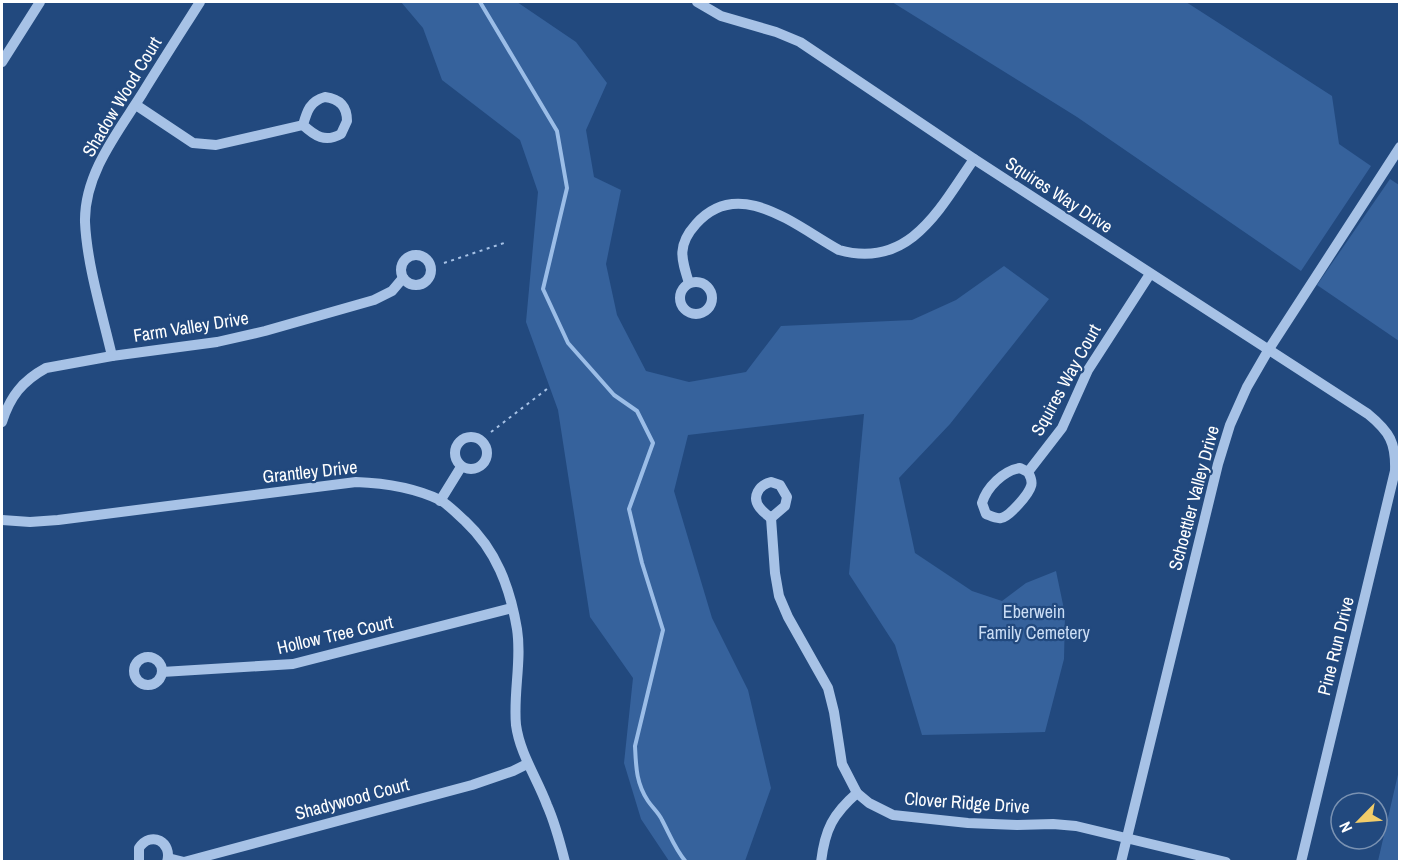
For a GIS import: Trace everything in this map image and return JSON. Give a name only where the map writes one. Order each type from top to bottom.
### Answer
[{"type":"street","points":[[2,62],[40,2]]},
{"type":"street","name":"Shadow Wood Court","points":[[112,356],[87,244],[85,219],[94,178],[107,148],[200,2]]},
{"type":"street","name":"Squires Way Drive","points":[[697,2],[721,16],[776,32],[800,42],[974,159],[1368,414],[1391,438]]},
{"type":"street","points":[[321,98],[332,98],[339,101],[347,114],[345,128],[334,138],[318,138],[303,125],[307,109],[314,101],[321,98]]},
{"type":"street","points":[[136,105],[194,142],[216,146],[303,125]]},
{"type":"street","name":"Schoettler Valley Drive","points":[[1121,861],[1218,464],[1230,425],[1247,387],[1269,349],[1400,147]]},
{"type":"street","points":[[689,283],[682,261],[682,247],[697,223],[721,207],[734,203],[763,207],[839,250],[852,253],[880,253],[904,244],[930,222],[974,159]]},
{"type":"street","name":"Squires Way Court","points":[[1028,472],[1062,428],[1088,370],[1150,274]]},
{"type":"street","name":"Farm Valley Drive","points":[[2,422],[15,392],[35,374],[46,368],[112,356],[217,342],[265,331],[374,300],[392,291],[403,279]]},
{"type":"street","name":"Pine Run Drive","points":[[1301,861],[1395,471],[1395,455],[1391,438]]},
{"type":"street","points":[[440,501],[461,467]]},
{"type":"street","name":"Squires Way Court","points":[[1020,468],[1028,472],[1032,480],[1031,487],[1011,512],[999,518],[986,514],[983,509],[984,497],[1000,477],[1014,469],[1020,468]]},
{"type":"street","name":"Grantley Drive","points":[[2,519],[30,522],[58,520],[356,482],[382,483],[440,501],[460,516],[485,543],[496,559],[506,582],[517,630],[519,659],[516,725],[527,764],[547,804],[565,861]]},
{"type":"street","name":"Clover Ridge Drive","points":[[771,518],[779,596],[828,688],[843,764],[857,793],[869,804],[893,815],[968,823],[1076,826],[1226,861]]},
{"type":"street","name":"Hollow Tree Court","points":[[162,672],[293,664],[512,608]]},
{"type":"street","name":"Shadywood Court","points":[[139,861],[137,852],[150,838],[164,843],[168,860],[184,861],[472,785],[527,764]]},
{"type":"street","points":[[821,861],[828,827],[840,808],[857,793]]},
{"type":"path","points":[[444,263],[504,243]]},
{"type":"path","points":[[491,432],[547,389]]},
{"type":"green space","name":"Eberwein Family Cemetery","points":[[401,2],[517,2],[576,42],[607,83],[586,130],[594,177],[621,190],[606,264],[617,315],[646,371],[689,382],[746,372],[781,326],[912,320],[956,300],[1004,266],[1049,299],[950,424],[899,478],[915,553],[972,591],[1002,601],[1026,583],[1056,571],[1065,614],[1064,659],[1045,732],[922,735],[895,645],[849,574],[864,414],[688,435],[674,491],[712,618],[748,690],[771,788],[745,861],[669,861],[641,819],[624,763],[633,678],[590,617],[558,410],[526,322],[538,192],[520,140],[442,80],[423,28]]},
{"type":"green space","points":[[892,2],[1186,2],[1332,96],[1339,144],[1371,166],[1301,271],[1077,117]]},
{"type":"green space","points":[[1390,179],[1399,185],[1399,341],[1317,285]]},
{"type":"green space","points":[[1399,770],[1399,861],[1378,861],[1380,851],[1389,851],[1389,813]]},
{"type":"waterway","points":[[480,2],[557,131],[567,188],[543,289],[568,343],[614,395],[637,411],[653,443],[629,509],[642,563],[663,630],[635,746],[637,774],[644,794],[661,817],[686,862]]}]
